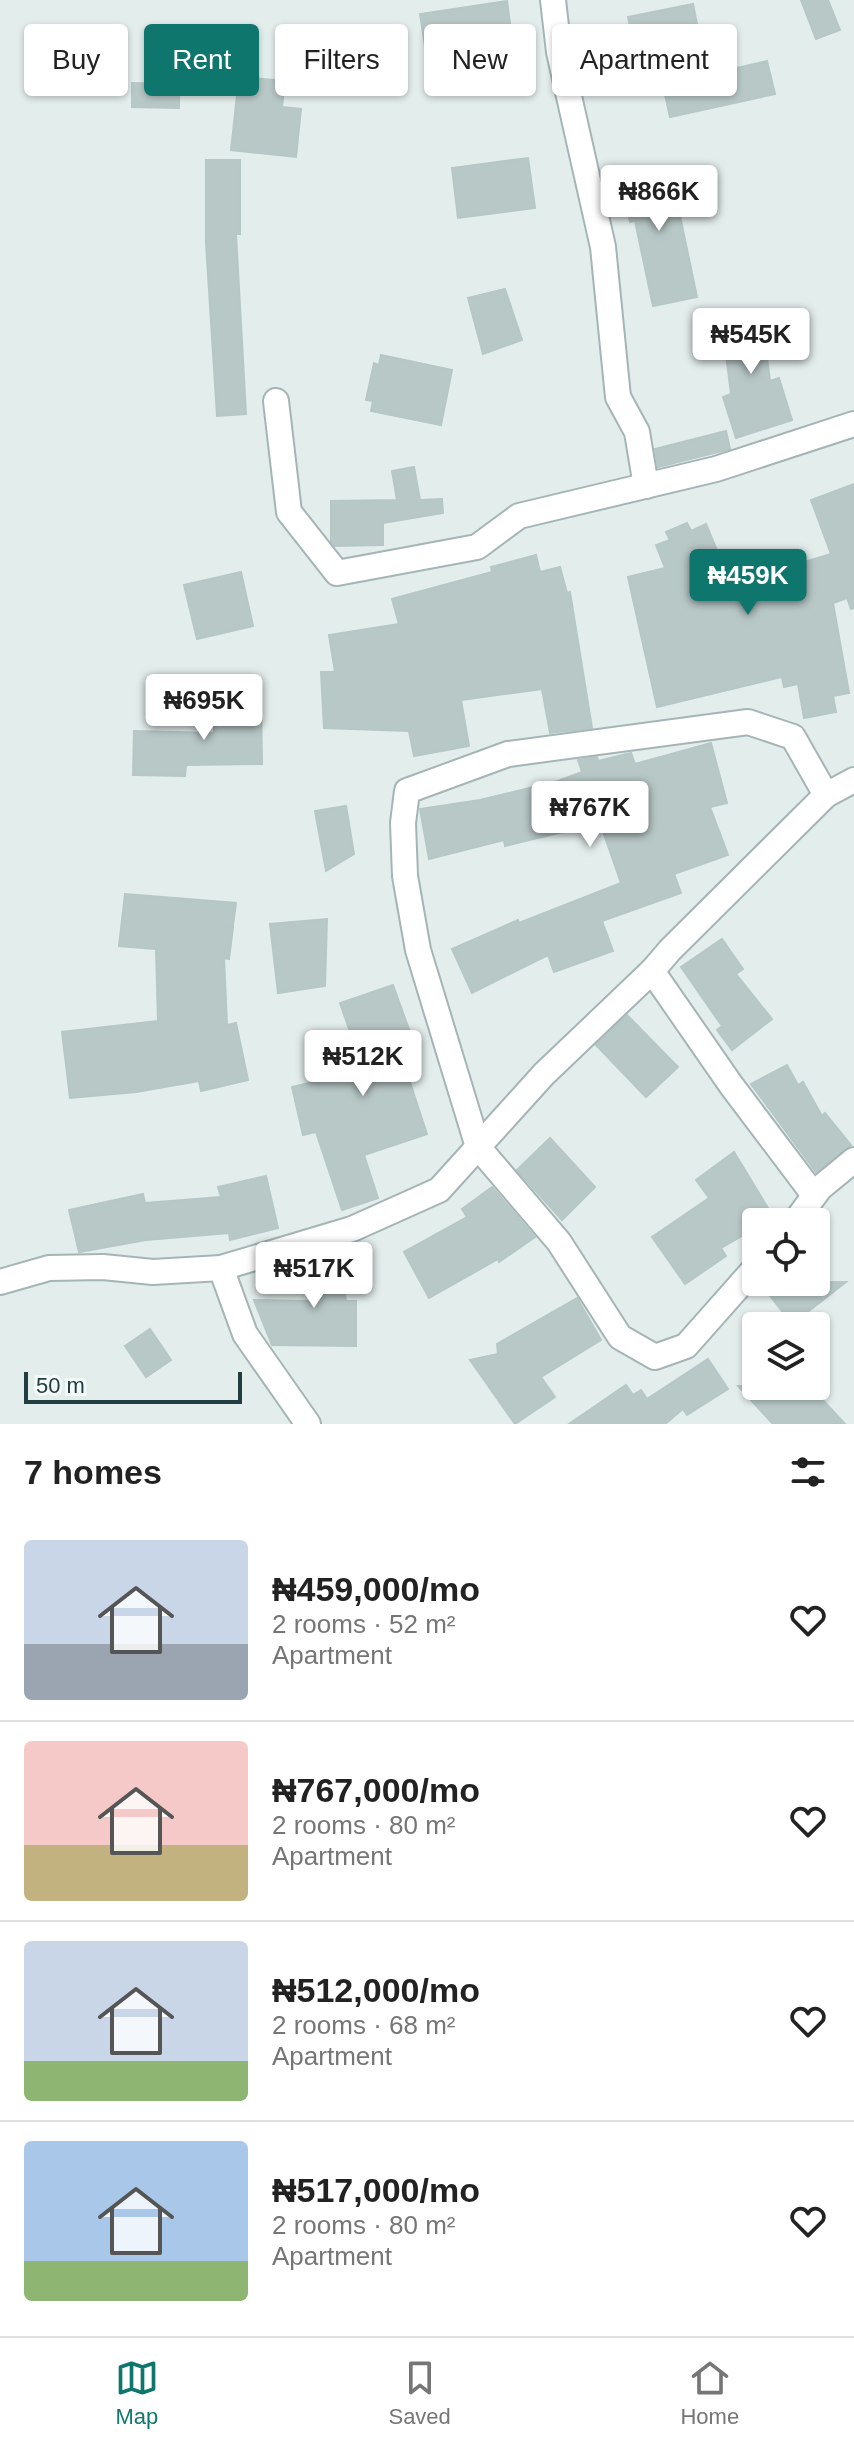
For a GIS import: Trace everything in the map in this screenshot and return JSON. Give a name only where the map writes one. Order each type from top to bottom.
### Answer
[{"type":"street","points":[[553,0],[559,52],[603,247],[618,397],[637,432],[646,486]]},
{"type":"street","points":[[276,401],[289,512],[337,573],[477,547],[519,516],[716,469],[854,424]]},
{"type":"street","points":[[742,1283],[686,1346],[655,1357],[620,1337],[559,1242],[478,1147],[418,950],[405,876],[403,823],[407,791],[508,754],[748,722],[793,737],[826,795]]},
{"type":"street","points":[[0,1282],[49,1268],[103,1267],[153,1272],[221,1268],[352,1229],[439,1190],[544,1074],[652,971],[826,795],[854,780]]},
{"type":"street","points":[[652,971],[731,1085],[814,1195]]},
{"type":"street","points":[[805,1208],[814,1195],[854,1160]]},
{"type":"street","points":[[221,1268],[245,1334],[308,1424]]},
{"type":"building","points":[[801,0],[828,0],[840,30],[816,39]]},
{"type":"building","points":[[507,1],[510,24],[424,24],[424,40],[420,14]]},
{"type":"building","points":[[693,4],[697,24],[630,24],[628,17]]},
{"type":"building","points":[[767,61],[775,94],[670,117],[665,96],[737,96],[737,68]]},
{"type":"building","points":[[259,79],[275,80],[275,96],[283,96],[282,107],[301,109],[296,157],[231,150],[237,96],[259,96]]},
{"type":"building","points":[[132,83],[144,83],[144,96],[179,96],[179,108],[132,107]]},
{"type":"building","points":[[528,158],[535,208],[458,218],[452,168]]},
{"type":"building","points":[[206,160],[240,160],[240,234],[236,234],[246,414],[217,416],[206,243]]},
{"type":"building","points":[[673,167],[697,297],[653,306],[635,221],[630,222],[627,207],[620,209],[613,179]]},
{"type":"building","points":[[505,289],[522,340],[483,354],[468,298]]},
{"type":"building","points":[[761,309],[770,381],[779,378],[792,420],[736,438],[723,397],[731,394],[721,314]]},
{"type":"building","points":[[381,355],[452,370],[441,425],[371,411],[373,401],[366,400],[374,363],[379,365]]},
{"type":"building","points":[[726,431],[730,449],[658,467],[655,449]]},
{"type":"building","points":[[414,467],[420,500],[442,499],[443,513],[383,523],[383,545],[335,546],[331,542],[331,501],[397,500],[392,471]]},
{"type":"building","points":[[854,484],[854,608],[851,609],[847,598],[833,603],[849,693],[833,696],[836,712],[804,718],[798,684],[784,687],[782,677],[657,707],[628,577],[665,568],[656,545],[670,540],[666,532],[687,523],[691,531],[706,524],[731,584],[831,554],[811,500]]},
{"type":"building","points":[[536,555],[540,572],[560,567],[567,593],[570,592],[592,728],[550,733],[542,689],[461,700],[469,746],[414,756],[409,731],[324,728],[321,672],[335,672],[329,635],[399,624],[392,599],[492,572],[491,567]]},
{"type":"building","points":[[241,572],[253,626],[197,639],[184,585]]},
{"type":"building","points":[[261,698],[262,764],[186,765],[185,776],[133,775],[134,731],[214,733],[214,699]]},
{"type":"building","points":[[711,743],[727,803],[710,807],[728,855],[674,874],[681,893],[602,921],[613,951],[554,972],[548,955],[472,993],[452,949],[518,920],[519,923],[621,883],[600,823],[505,846],[504,840],[429,859],[420,809],[480,800],[558,781],[582,772],[578,760],[597,757],[598,761],[631,753],[635,764]]},
{"type":"building","points":[[346,806],[354,854],[326,871],[315,811]]},
{"type":"building","points":[[125,894],[236,903],[233,925],[230,927],[233,927],[229,959],[224,958],[227,1025],[236,1023],[248,1080],[201,1091],[199,1081],[136,1092],[70,1098],[62,1032],[158,1021],[156,949],[119,946]]},
{"type":"building","points":[[327,919],[325,986],[278,993],[270,924]]},
{"type":"building","points":[[722,939],[743,969],[736,974],[772,1019],[732,1050],[717,1030],[722,1026],[681,967]]},
{"type":"building","points":[[393,985],[411,1035],[396,1040],[427,1134],[364,1155],[378,1198],[342,1210],[316,1132],[303,1135],[292,1087],[360,1071],[358,1067],[362,1066],[340,1003]]},
{"type":"building","points":[[627,1015],[678,1067],[646,1097],[596,1045]]},
{"type":"building","points":[[787,1065],[798,1085],[803,1082],[822,1116],[825,1113],[851,1145],[816,1172],[751,1084]]},
{"type":"building","points":[[550,1138],[595,1187],[562,1220],[517,1170]]},
{"type":"building","points":[[734,1152],[768,1208],[742,1208],[742,1236],[721,1248],[726,1256],[685,1284],[652,1237],[709,1198],[696,1180]]},
{"type":"building","points":[[266,1176],[278,1228],[230,1240],[229,1233],[146,1240],[79,1252],[69,1210],[143,1194],[145,1203],[221,1197],[218,1187]]},
{"type":"building","points":[[492,1187],[535,1237],[499,1262],[498,1259],[429,1298],[404,1252],[467,1217],[462,1209]]},
{"type":"building","points":[[340,1251],[346,1301],[356,1301],[356,1346],[272,1345],[254,1300],[310,1301],[306,1258]]},
{"type":"building","points":[[830,1282],[846,1282],[830,1294]]},
{"type":"building","points":[[770,1296],[828,1296],[807,1312],[783,1312]]},
{"type":"building","points":[[577,1298],[601,1340],[541,1377],[555,1397],[515,1424],[470,1360],[498,1354],[497,1344]]},
{"type":"building","points":[[150,1329],[171,1360],[146,1377],[125,1346]]},
{"type":"building","points":[[708,1359],[728,1389],[687,1415],[683,1409],[665,1424],[569,1424],[626,1385],[633,1395],[641,1390],[647,1399]]},
{"type":"building","points":[[751,1400],[823,1400],[845,1424],[773,1424]]}]
